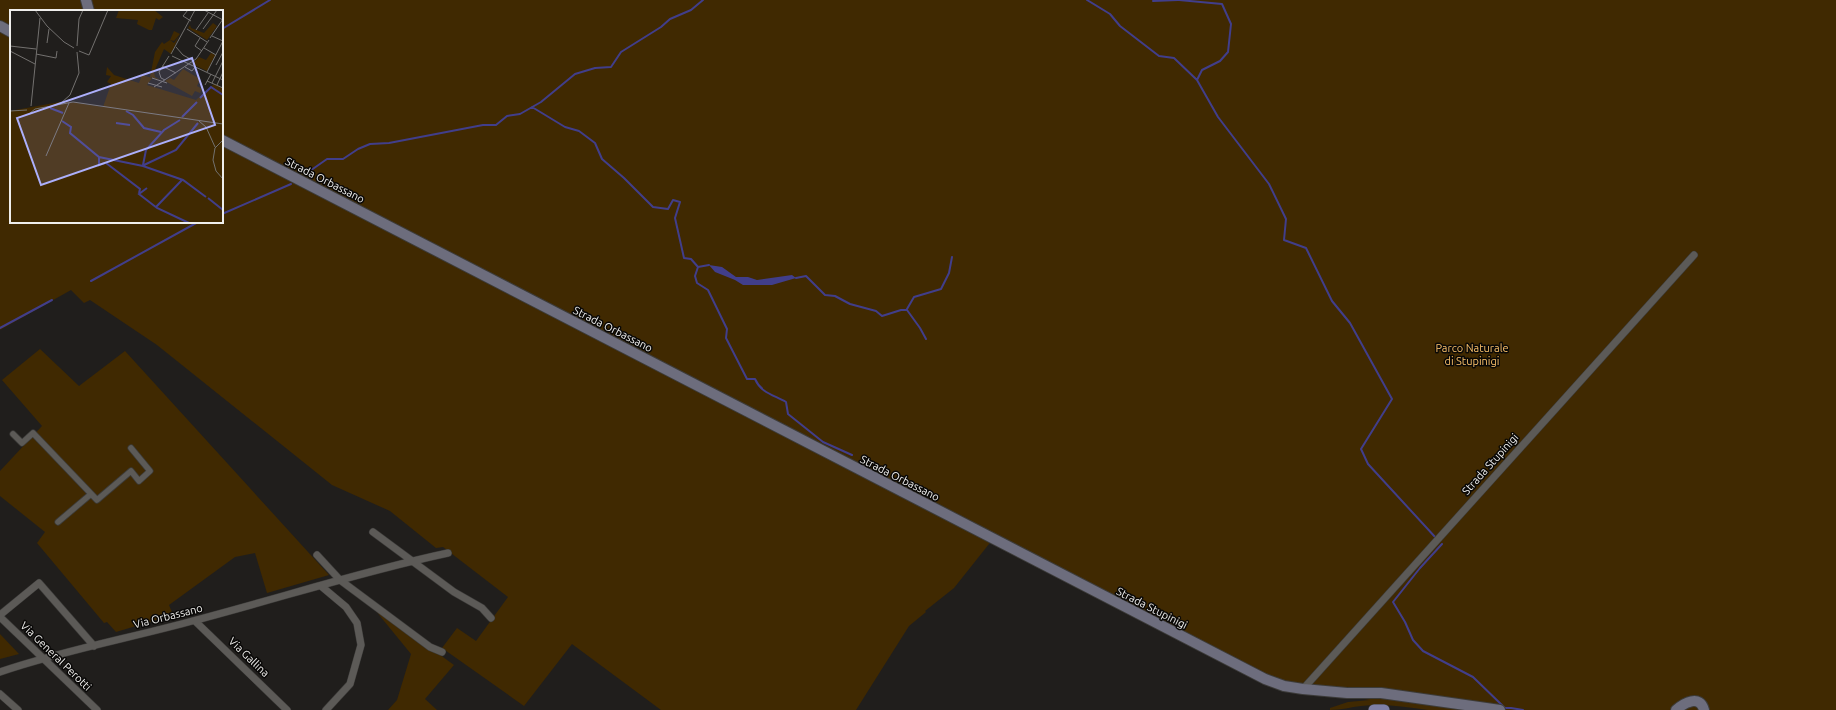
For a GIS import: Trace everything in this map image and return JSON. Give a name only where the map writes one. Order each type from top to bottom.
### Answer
[{"type":"main road","points":[[86,0],[89,10]]},
{"type":"main road","points":[[0,26],[10,31]]},
{"type":"main road","name":"Strada Orbassano","points":[[223,141],[993,539]]},
{"type":"main road","name":"Strada Stupinigi","points":[[993,539],[1241,668],[1284,686],[1347,693],[1381,693],[1500,710]]},
{"type":"main road","points":[[1676,710],[1685,702],[1692,701],[1699,703],[1704,710]]},
{"type":"main road","points":[[1374,710],[1384,710]]},
{"type":"street","name":"Strada Stupinigi","points":[[1303,689],[1694,255]]},
{"type":"street","points":[[13,434],[22,443],[33,432],[97,500],[131,471],[139,481],[150,472],[131,448]]},
{"type":"street","points":[[58,522],[91,494]]},
{"type":"street","points":[[373,532],[454,592],[482,608],[491,618]]},
{"type":"street","name":"Via Orbassano","points":[[0,672],[42,658],[195,621],[340,580],[448,554]]},
{"type":"street","points":[[317,555],[340,580],[430,647],[442,652]]},
{"type":"street","name":"Via General Perotti","points":[[94,646],[39,583],[0,616],[96,710]]},
{"type":"street","points":[[321,586],[346,606],[357,622],[361,644],[350,684],[326,710]]},
{"type":"street","name":"Via Gallina","points":[[195,621],[287,710]]},
{"type":"street","points":[[0,694],[18,710]]},
{"type":"green space","name":"Parco Naturale di Stupinigi","points":[[0,0],[1836,0],[1836,710],[1428,710],[1378,705],[1330,710],[1330,708],[1348,702],[1370,700],[1281,685],[993,539],[954,588],[909,626],[856,710],[661,710],[572,644],[524,706],[442,648],[457,628],[476,641],[508,597],[443,547],[436,548],[390,511],[332,485],[157,345],[90,300],[84,303],[71,290],[0,330]]},
{"type":"green space","points":[[40,349],[79,386],[125,351],[329,575],[267,593],[255,553],[235,557],[169,605],[173,615],[116,632],[107,622],[104,623],[37,543],[45,532],[0,496],[0,471],[42,426],[2,380]]},
{"type":"green space","points":[[371,605],[454,665],[425,699],[437,710],[388,710],[397,700],[411,654]]},
{"type":"green space","points":[[0,634],[19,654],[0,659]]},
{"type":"shaded area","points":[[709,265],[722,267],[736,277],[748,277],[757,280],[792,275],[796,278],[772,285],[743,285],[715,272]]},
{"type":"waterway","points":[[223,28],[270,0]]},
{"type":"waterway","points":[[307,173],[327,159],[343,159],[358,149],[370,144],[389,143],[483,125],[496,125],[507,116],[520,114],[541,102],[575,74],[595,68],[611,67],[621,52],[661,27],[670,19],[691,10],[703,0]]},
{"type":"waterway","points":[[1087,0],[1110,14],[1120,26],[1159,56],[1174,58],[1197,80],[1218,117],[1269,184],[1286,219],[1284,240],[1306,248],[1332,301],[1350,323],[1392,399],[1361,449],[1368,464],[1436,538]]},
{"type":"waterway","points":[[1153,1],[1178,0]]},
{"type":"waterway","points":[[1179,0],[1222,4],[1231,24],[1228,52],[1220,61],[1202,70],[1197,80]]},
{"type":"waterway","points":[[532,107],[565,127],[579,131],[595,143],[602,159],[624,178],[653,207],[668,209],[673,200],[680,202],[675,218],[684,258],[691,259],[698,267],[695,276],[697,283],[708,290],[727,329],[726,338],[747,379],[755,379],[764,391],[786,402],[788,414],[823,442],[852,455]]},
{"type":"waterway","points":[[223,214],[291,184]]},
{"type":"waterway","points":[[91,281],[196,223]]},
{"type":"waterway","points":[[907,309],[914,297],[941,289],[949,273],[952,257]]},
{"type":"waterway","points":[[698,267],[709,265]]},
{"type":"waterway","points":[[796,278],[806,276],[825,295],[835,296],[850,304],[876,311],[882,316],[901,310],[907,310],[926,339]]},
{"type":"waterway","points":[[0,328],[52,300]]},
{"type":"waterway","points":[[1442,544],[1420,568],[1393,602],[1405,622],[1413,640],[1423,651],[1473,677],[1505,708],[1523,710]]}]
